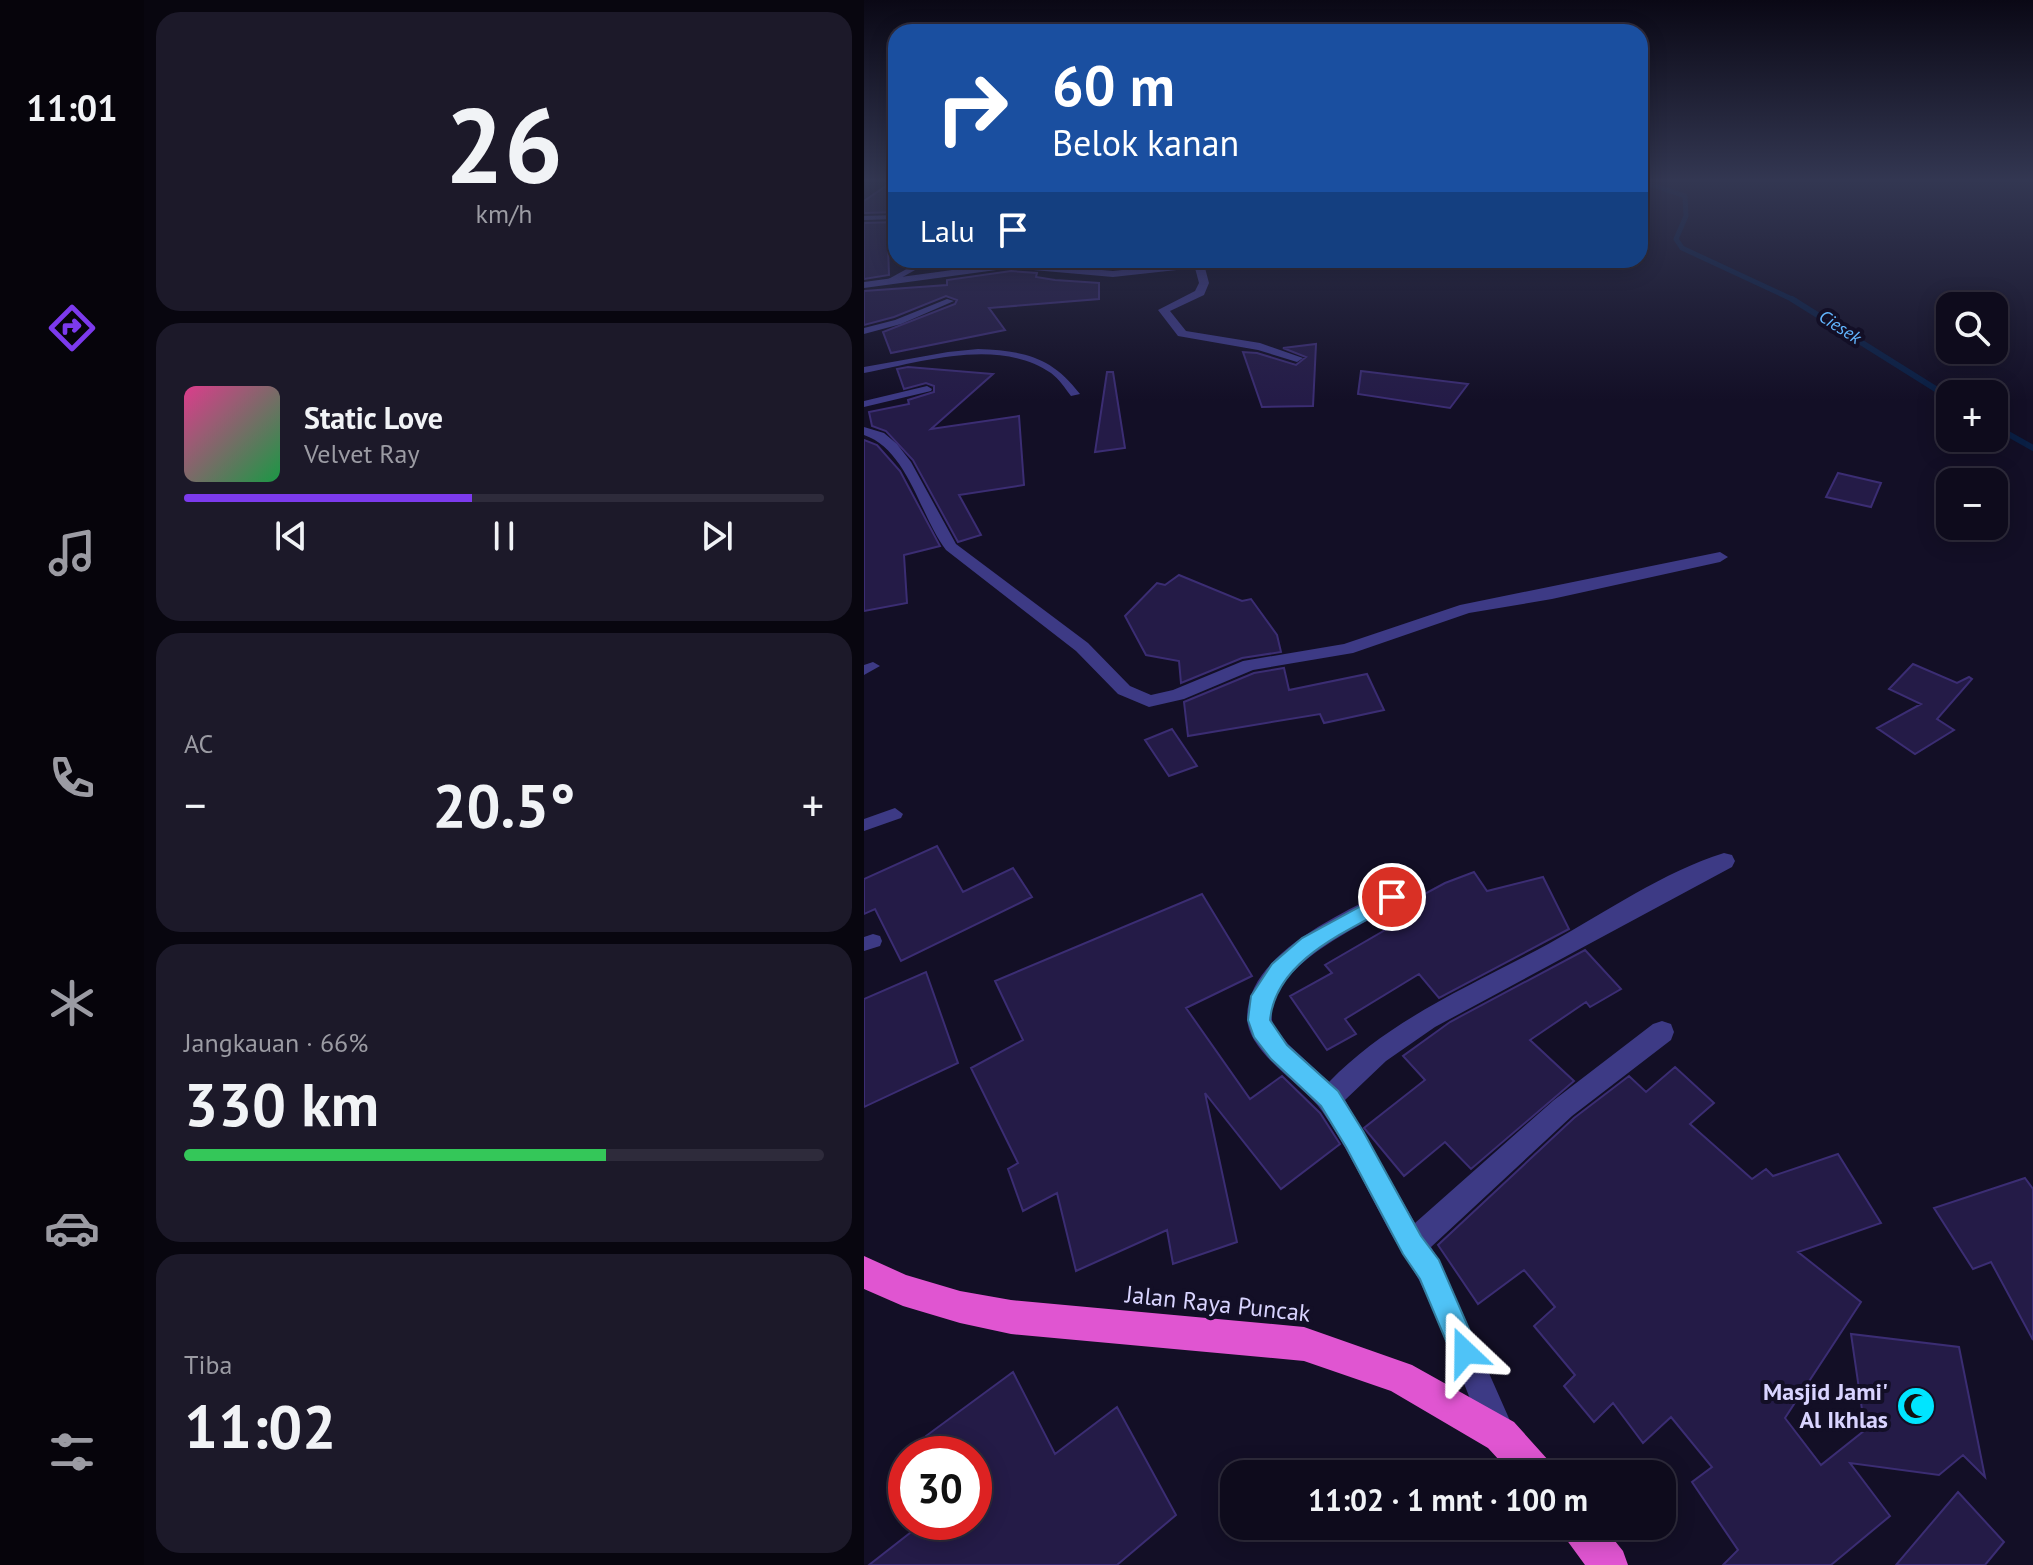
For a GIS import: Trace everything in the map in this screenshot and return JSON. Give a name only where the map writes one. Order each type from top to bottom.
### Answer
[{"type":"highway","name":"Jalan Raya Puncak","points":[[864,1272],[903,1290],[960,1307],[1011,1317],[1304,1344],[1400,1377],[1501,1435],[1523,1460]]},
{"type":"highway","points":[[1590,1540],[1609,1565]]},
{"type":"street","points":[[864,285],[989,268]]},
{"type":"street","points":[[1049,268],[1124,274],[1174,268]]},
{"type":"street","points":[[1200,268],[1204,283],[1200,293],[1164,310],[1182,334],[1260,347],[1297,358]]},
{"type":"street","points":[[864,431],[885,438],[907,468],[941,537],[951,547],[1064,633],[1124,690],[1149,701],[1178,695],[1249,665],[1347,649],[1466,609],[1552,594],[1720,557]]},
{"type":"street","points":[[1329,1099],[1354,1071],[1429,1016],[1724,861]]},
{"type":"street","points":[[1392,897],[1309,944],[1280,970],[1262,996],[1259,1020],[1262,1030],[1279,1052],[1329,1099],[1429,1270],[1501,1435]]},
{"type":"street","points":[[1412,1245],[1563,1108],[1662,1032]]},
{"type":"lane","points":[[887,282],[914,268]]},
{"type":"lane","points":[[864,331],[898,322],[950,301]]},
{"type":"lane","points":[[864,370],[954,354],[999,352],[1034,358],[1047,364],[1059,373],[1075,394]]},
{"type":"lane","points":[[864,404],[927,389]]},
{"type":"lane","points":[[864,825],[895,814]]},
{"type":"building","points":[[864,255],[888,255],[889,275],[864,279]]},
{"type":"building","points":[[1011,271],[1037,273],[1036,277],[1055,280],[1099,283],[1099,299],[989,308],[1005,330],[891,353],[883,332],[955,304],[957,300],[946,296],[894,317],[864,325],[864,291],[947,285],[947,280]]},
{"type":"building","points":[[1316,344],[1313,406],[1262,407],[1243,352],[1296,365],[1306,357],[1283,348]]},
{"type":"building","points":[[908,367],[993,374],[931,429],[1019,416],[1024,485],[959,495],[981,535],[958,542],[913,460],[886,431],[872,426],[869,412],[909,404],[908,400],[934,392],[934,386],[926,383],[904,389],[897,369]]},
{"type":"building","points":[[1361,371],[1468,384],[1450,408],[1358,394]]},
{"type":"building","points":[[1107,372],[1113,372],[1125,448],[1095,452]]},
{"type":"building","points":[[864,440],[877,445],[900,471],[940,546],[904,555],[907,603],[864,611]]},
{"type":"building","points":[[1838,473],[1881,483],[1871,507],[1826,497]]},
{"type":"building","points":[[1179,575],[1242,601],[1251,599],[1277,635],[1281,652],[1242,658],[1181,683],[1179,661],[1146,655],[1125,616],[1157,583],[1165,585]]},
{"type":"building","points":[[1913,664],[1957,683],[1969,677],[1972,679],[1937,719],[1954,730],[1915,754],[1877,728],[1921,704],[1889,689]]},
{"type":"building","points":[[1284,668],[1289,690],[1367,674],[1384,710],[1324,723],[1320,714],[1188,736],[1184,702],[1254,673]]},
{"type":"building","points":[[1172,729],[1197,766],[1169,776],[1145,740]]},
{"type":"building","points":[[937,846],[963,892],[1013,868],[1032,897],[901,961],[875,909],[864,914],[864,879]]},
{"type":"building","points":[[1474,872],[1487,891],[1543,877],[1569,929],[1439,998],[1419,974],[1345,1019],[1356,1034],[1327,1050],[1290,996],[1332,973],[1325,965],[1385,930],[1376,920],[1445,883]]},
{"type":"building","points":[[1202,894],[1252,976],[1186,1008],[1250,1099],[1282,1076],[1320,1113],[1340,1144],[1281,1189],[1205,1093],[1237,1242],[1173,1264],[1167,1230],[1076,1271],[1057,1193],[1023,1211],[1008,1169],[1018,1163],[971,1068],[1023,1040],[995,981]]},
{"type":"building","points":[[1585,950],[1621,989],[1590,1007],[1586,1002],[1530,1040],[1574,1081],[1471,1169],[1445,1142],[1404,1176],[1364,1128],[1425,1080],[1403,1056],[1450,1022]]},
{"type":"building","points":[[926,972],[958,1063],[864,1107],[864,999]]},
{"type":"building","points":[[1675,1067],[1714,1103],[1690,1124],[1752,1179],[1766,1169],[1773,1176],[1838,1154],[1881,1223],[1798,1252],[1861,1302],[1785,1418],[1821,1465],[1865,1430],[1851,1334],[1959,1347],[1985,1477],[1963,1455],[1939,1475],[1850,1463],[1890,1516],[1831,1565],[1723,1565],[1738,1550],[1692,1482],[1712,1467],[1671,1417],[1643,1443],[1613,1403],[1594,1422],[1564,1386],[1575,1375],[1534,1326],[1555,1307],[1524,1270],[1478,1304],[1438,1245],[1574,1118],[1629,1076],[1646,1092]]},
{"type":"building","points":[[2025,1178],[2033,1189],[2033,1340],[1991,1262],[1973,1269],[1934,1208]]},
{"type":"building","points":[[1013,1372],[1055,1454],[1117,1407],[1176,1515],[1117,1565],[869,1565],[901,1540],[992,1540],[992,1436],[926,1436]]},
{"type":"building","points":[[1958,1492],[2004,1542],[1985,1565],[1896,1565]]},
{"type":"waterway","name":"Ciesek","points":[[1697,255],[1793,300]]},
{"type":"waterway","name":"Ciesek","points":[[1793,300],[1936,389]]},
{"type":"waterway","name":"Ciesek","points":[[2008,434],[2033,448]]},
{"type":"place","name":"Masjid Jami' Al Ikhlas","points":[[1916,1406]]},
{"type":"route","points":[[1392,897],[1309,944],[1280,970],[1262,996],[1259,1020],[1262,1030],[1279,1052],[1329,1099],[1355,1139],[1412,1245],[1429,1270],[1465,1352]]}]
